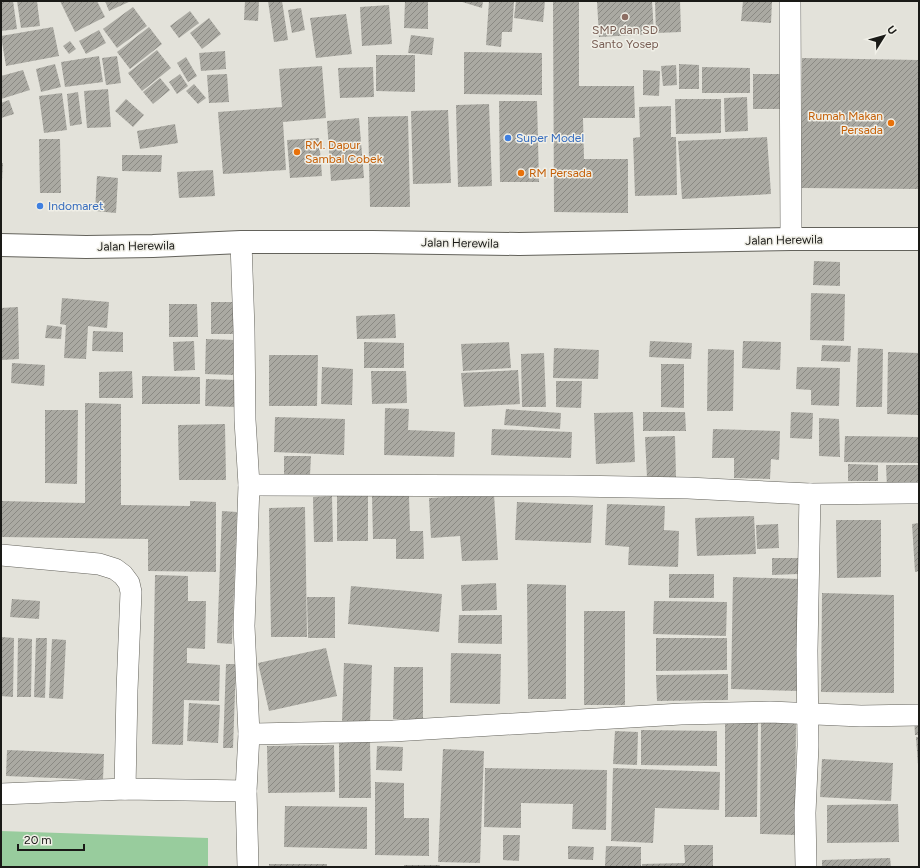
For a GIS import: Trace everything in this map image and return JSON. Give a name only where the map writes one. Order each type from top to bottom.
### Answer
[{"type":"main road","name":"Jalan Herewila","points":[[1,245],[86,247],[241,242],[519,244],[791,239],[919,239]]},
{"type":"street","points":[[790,1],[791,239]]},
{"type":"street","points":[[241,242],[245,420],[249,485],[244,626],[249,734],[246,791],[248,867]]},
{"type":"street","points":[[249,485],[580,486],[688,488],[810,494],[919,493]]},
{"type":"street","points":[[806,867],[805,813],[808,746],[807,643],[810,494]]},
{"type":"street","points":[[1,555],[99,564],[115,569],[123,575],[129,583],[131,592],[127,690],[126,789]]},
{"type":"street","points":[[249,734],[393,731],[681,714],[770,712],[861,716],[919,715]]},
{"type":"street","points":[[1,794],[126,789],[246,791]]},
{"type":"green space","points":[[1,831],[208,838],[208,867],[1,867]]},
{"type":"building","points":[[1,1],[13,1],[17,29],[1,31]]},
{"type":"building","points":[[17,1],[37,1],[40,26],[21,28]]},
{"type":"building","points":[[60,1],[97,1],[105,17],[75,32]]},
{"type":"building","points":[[105,1],[131,1],[109,11]]},
{"type":"building","points":[[245,1],[259,1],[258,21],[244,20]]},
{"type":"building","points":[[268,1],[282,1],[288,40],[274,42]]},
{"type":"building","points":[[405,1],[428,1],[428,29],[404,28]]},
{"type":"building","points":[[459,1],[483,1],[482,8]]},
{"type":"building","points":[[489,1],[514,1],[512,32],[502,32],[501,47],[486,45]]},
{"type":"building","points":[[516,1],[545,1],[543,22],[514,18]]},
{"type":"building","points":[[553,1],[579,1],[579,86],[634,86],[635,118],[583,118],[584,159],[628,159],[628,213],[554,212]]},
{"type":"building","name":"SMP dan SD Santo Yosep","points":[[597,1],[652,1],[654,34],[599,37]]},
{"type":"building","points":[[655,1],[680,1],[681,32],[656,33]]},
{"type":"building","points":[[743,1],[772,1],[771,23],[741,21]]},
{"type":"building","points":[[389,5],[392,44],[362,46],[360,7]]},
{"type":"building","points":[[133,7],[147,26],[117,48],[103,29]]},
{"type":"building","points":[[301,8],[305,30],[292,33],[288,10]]},
{"type":"building","points":[[190,11],[199,23],[179,38],[170,26]]},
{"type":"building","points":[[346,14],[352,54],[316,58],[310,18]]},
{"type":"building","points":[[209,18],[221,34],[202,49],[190,33]]},
{"type":"building","points":[[53,27],[59,56],[6,66],[1,36]]},
{"type":"building","points":[[149,27],[162,44],[130,69],[117,52]]},
{"type":"building","points":[[99,30],[106,43],[86,54],[79,41]]},
{"type":"building","points":[[411,35],[434,38],[432,55],[408,53]]},
{"type":"building","points":[[70,41],[76,49],[69,54],[63,46]]},
{"type":"building","points":[[157,50],[171,68],[142,91],[128,73]]},
{"type":"building","points":[[225,51],[226,69],[201,71],[199,53]]},
{"type":"building","points":[[464,52],[542,53],[542,95],[464,94]]},
{"type":"building","points":[[376,55],[415,55],[415,92],[376,91]]},
{"type":"building","points":[[99,56],[103,82],[65,87],[61,62]]},
{"type":"building","points":[[117,56],[121,83],[106,85],[102,58]]},
{"type":"building","points":[[186,57],[197,76],[188,82],[177,63]]},
{"type":"building","points":[[802,58],[919,60],[919,189],[801,188]]},
{"type":"building","points":[[55,64],[61,87],[41,92],[36,69]]},
{"type":"building","points":[[679,64],[699,65],[699,89],[679,89]]},
{"type":"building","points":[[676,65],[677,85],[663,86],[661,66]]},
{"type":"building","points":[[322,66],[326,118],[283,122],[286,170],[223,174],[218,112],[282,107],[279,69]]},
{"type":"building","points":[[373,67],[374,97],[340,98],[338,68]]},
{"type":"building","points":[[702,67],[750,68],[750,93],[702,93]]},
{"type":"building","points":[[23,70],[30,90],[1,99],[1,76]]},
{"type":"building","points":[[643,70],[660,71],[659,96],[643,95]]},
{"type":"building","points":[[180,74],[188,86],[177,94],[169,82]]},
{"type":"building","points":[[227,74],[229,102],[209,103],[207,75]]},
{"type":"building","points":[[753,74],[784,74],[784,109],[753,109]]},
{"type":"building","points":[[160,78],[170,90],[153,104],[143,92]]},
{"type":"building","points":[[194,84],[206,98],[198,104],[186,91]]},
{"type":"building","points":[[108,89],[111,127],[87,128],[84,91]]},
{"type":"building","points":[[78,92],[82,124],[70,126],[67,94]]},
{"type":"building","points":[[62,93],[67,130],[44,133],[39,96]]},
{"type":"building","points":[[747,97],[748,131],[725,132],[724,98]]},
{"type":"building","points":[[126,99],[144,115],[133,127],[115,111]]},
{"type":"building","points":[[675,99],[721,99],[721,133],[676,134]]},
{"type":"building","points":[[9,100],[14,114],[1,118],[1,103]]},
{"type":"building","points":[[499,101],[537,101],[539,182],[500,182]]},
{"type":"building","points":[[489,104],[492,186],[458,187],[456,105]]},
{"type":"building","points":[[671,106],[671,137],[676,137],[677,195],[635,196],[633,138],[640,137],[639,107]]},
{"type":"building","points":[[448,110],[451,183],[413,184],[411,111]]},
{"type":"building","points":[[408,116],[410,207],[370,207],[368,117]]},
{"type":"building","points":[[359,118],[364,178],[331,181],[327,121]]},
{"type":"building","points":[[175,124],[178,143],[140,149],[137,131]]},
{"type":"building","points":[[767,137],[771,194],[682,199],[678,141]]},
{"type":"building","points":[[319,138],[322,176],[290,178],[287,140]]},
{"type":"building","points":[[39,139],[60,139],[61,193],[40,193]]},
{"type":"building","points":[[122,155],[162,155],[161,172],[122,171]]},
{"type":"building","points":[[1,163],[3,163],[2,181],[1,181]]},
{"type":"building","points":[[213,170],[215,196],[179,198],[177,172]]},
{"type":"building","points":[[97,176],[118,178],[116,213],[95,211]]},
{"type":"building","points":[[814,261],[840,262],[840,286],[813,285]]},
{"type":"building","points":[[811,293],[845,294],[844,341],[810,340]]},
{"type":"building","points":[[62,298],[109,302],[107,328],[88,326],[86,359],[64,358],[66,325],[60,324]]},
{"type":"building","points":[[211,302],[237,302],[237,334],[211,334]]},
{"type":"building","points":[[169,304],[197,304],[198,337],[169,337]]},
{"type":"building","points":[[18,307],[19,359],[1,360],[1,308]]},
{"type":"building","points":[[395,314],[396,338],[357,339],[356,316]]},
{"type":"building","points":[[47,325],[62,327],[61,339],[45,338]]},
{"type":"building","points":[[93,331],[123,332],[123,352],[92,351]]},
{"type":"building","points":[[206,339],[235,340],[233,375],[205,374]]},
{"type":"building","points":[[194,341],[195,370],[174,371],[173,342]]},
{"type":"building","points":[[650,341],[692,343],[691,359],[649,357]]},
{"type":"building","points":[[743,341],[781,342],[780,370],[742,368]]},
{"type":"building","points":[[364,342],[404,343],[404,368],[364,368]]},
{"type":"building","points":[[509,342],[511,368],[463,371],[461,344]]},
{"type":"building","points":[[822,345],[851,346],[850,362],[821,361]]},
{"type":"building","points":[[554,348],[599,350],[598,379],[553,378]]},
{"type":"building","points":[[858,348],[883,349],[882,407],[856,407]]},
{"type":"building","points":[[708,349],[734,350],[733,411],[707,411]]},
{"type":"building","points":[[888,352],[919,353],[919,415],[887,414]]},
{"type":"building","points":[[544,353],[546,407],[522,407],[521,354]]},
{"type":"building","points":[[269,355],[318,355],[317,406],[269,406]]},
{"type":"building","points":[[12,363],[45,365],[44,386],[11,383]]},
{"type":"building","points":[[661,364],[684,364],[684,408],[661,407]]},
{"type":"building","points":[[322,367],[353,369],[352,405],[321,404]]},
{"type":"building","points":[[797,367],[840,368],[839,406],[811,405],[811,390],[796,389]]},
{"type":"building","points":[[518,370],[520,404],[464,407],[461,373]]},
{"type":"building","points":[[132,371],[133,398],[99,398],[99,372]]},
{"type":"building","points":[[371,371],[406,371],[407,403],[372,404]]},
{"type":"building","points":[[142,376],[200,377],[200,404],[142,404]]},
{"type":"building","points":[[206,379],[236,380],[236,407],[205,406]]},
{"type":"building","points":[[556,381],[582,381],[581,408],[556,407]]},
{"type":"building","points":[[85,403],[121,404],[121,505],[190,506],[190,501],[216,502],[216,572],[148,571],[148,539],[1,537],[1,501],[85,503]]},
{"type":"building","points":[[385,408],[409,409],[408,430],[455,432],[454,457],[384,455]]},
{"type":"building","points":[[506,409],[561,413],[560,429],[504,425]]},
{"type":"building","points":[[45,410],[78,410],[77,484],[45,483]]},
{"type":"building","points":[[633,412],[635,462],[596,464],[594,413]]},
{"type":"building","points":[[643,412],[685,412],[686,431],[643,431]]},
{"type":"building","points":[[791,412],[813,413],[812,439],[790,438]]},
{"type":"building","points":[[275,417],[345,419],[344,455],[274,452]]},
{"type":"building","points":[[819,418],[839,419],[840,457],[819,456]]},
{"type":"building","points":[[225,424],[226,480],[179,480],[178,425]]},
{"type":"building","points":[[492,429],[572,432],[571,458],[491,455]]},
{"type":"building","points":[[713,429],[780,431],[779,460],[771,459],[770,479],[734,478],[734,458],[712,458]]},
{"type":"building","points":[[675,436],[676,478],[647,478],[645,437]]},
{"type":"building","points":[[845,436],[919,437],[919,463],[844,462]]},
{"type":"building","points":[[284,456],[311,456],[310,475],[284,475]]},
{"type":"building","points":[[848,464],[878,465],[878,481],[848,481]]},
{"type":"building","points":[[886,465],[918,465],[918,487],[887,487]]},
{"type":"building","points":[[368,491],[368,541],[337,541],[337,492]]},
{"type":"building","points":[[494,494],[498,560],[462,561],[460,536],[431,538],[429,498]]},
{"type":"building","points":[[372,495],[409,495],[410,531],[423,531],[424,559],[396,559],[396,539],[373,539]]},
{"type":"building","points":[[332,496],[333,542],[314,542],[313,497]]},
{"type":"building","points":[[517,502],[593,505],[591,543],[515,540]]},
{"type":"building","points":[[607,504],[665,506],[664,530],[679,531],[678,567],[628,565],[629,547],[605,545]]},
{"type":"building","points":[[305,507],[307,637],[271,637],[269,508]]},
{"type":"building","points":[[222,511],[237,512],[232,644],[217,643]]},
{"type":"building","points":[[754,516],[756,554],[697,556],[695,518]]},
{"type":"building","points":[[836,520],[881,520],[881,577],[837,578]]},
{"type":"building","points":[[919,523],[919,571],[915,572],[912,524]]},
{"type":"building","points":[[778,524],[779,548],[757,549],[756,525]]},
{"type":"building","points":[[772,558],[798,558],[798,574],[772,575]]},
{"type":"building","points":[[669,574],[714,574],[714,598],[669,598]]},
{"type":"building","points":[[155,575],[188,576],[188,601],[206,601],[205,649],[187,648],[187,663],[220,665],[219,701],[184,700],[183,745],[152,744]]},
{"type":"building","points":[[733,577],[800,579],[798,691],[731,689]]},
{"type":"building","points":[[496,583],[497,610],[462,611],[461,585]]},
{"type":"building","points":[[527,584],[566,585],[566,699],[528,699]]},
{"type":"building","points":[[351,586],[442,594],[439,632],[348,624]]},
{"type":"building","points":[[822,593],[894,595],[894,693],[821,692]]},
{"type":"building","points":[[307,597],[335,597],[335,638],[308,638]]},
{"type":"building","points":[[12,599],[40,601],[39,619],[10,617]]},
{"type":"building","points":[[654,601],[727,602],[726,636],[653,634]]},
{"type":"building","points":[[584,611],[625,611],[625,705],[584,705]]},
{"type":"building","points":[[459,615],[502,615],[502,644],[458,643]]},
{"type":"building","points":[[1,637],[14,638],[13,697],[1,696]]},
{"type":"building","points":[[18,638],[32,639],[31,697],[17,697]]},
{"type":"building","points":[[36,638],[47,638],[45,698],[34,697]]},
{"type":"building","points":[[656,638],[727,638],[727,670],[656,671]]},
{"type":"building","points":[[52,639],[66,640],[63,699],[49,698]]},
{"type":"building","points":[[326,648],[337,696],[269,711],[258,663]]},
{"type":"building","points":[[451,653],[501,654],[500,704],[450,703]]},
{"type":"building","points":[[344,663],[372,665],[370,723],[342,722]]},
{"type":"building","points":[[226,664],[236,664],[233,748],[223,748]]},
{"type":"building","points":[[394,667],[423,667],[423,719],[393,719]]},
{"type":"building","points":[[728,674],[728,700],[657,701],[656,675]]},
{"type":"building","points":[[189,703],[220,705],[218,743],[187,741]]},
{"type":"building","points":[[914,717],[919,717],[919,735],[915,735]]},
{"type":"building","points":[[761,721],[796,721],[795,835],[760,834]]},
{"type":"building","points":[[725,723],[758,723],[757,817],[725,817]]},
{"type":"building","points":[[641,730],[717,731],[717,766],[641,765]]},
{"type":"building","points":[[615,731],[638,732],[637,765],[613,764]]},
{"type":"building","points":[[916,737],[919,737],[919,765],[918,765]]},
{"type":"building","points":[[339,741],[370,741],[371,798],[339,798]]},
{"type":"building","points":[[334,745],[335,792],[268,793],[267,746]]},
{"type":"building","points":[[377,746],[403,747],[402,771],[376,770]]},
{"type":"building","points":[[443,749],[484,751],[480,863],[438,862]]},
{"type":"building","points":[[7,750],[104,754],[103,780],[6,776]]},
{"type":"building","points":[[822,759],[893,763],[891,801],[820,797]]},
{"type":"building","points":[[485,768],[607,770],[606,830],[572,829],[573,804],[521,803],[521,828],[484,827]]},
{"type":"building","points":[[613,768],[720,772],[719,810],[655,808],[653,843],[611,841]]},
{"type":"building","points":[[375,782],[404,783],[404,818],[429,818],[429,856],[375,855]]},
{"type":"building","points":[[898,804],[899,842],[827,843],[827,805]]},
{"type":"building","points":[[285,806],[367,807],[367,849],[284,847]]},
{"type":"building","points":[[503,835],[520,835],[519,861],[503,860]]},
{"type":"building","points":[[684,845],[713,845],[713,867],[642,867],[642,864],[685,863]]},
{"type":"building","points":[[568,846],[594,847],[593,860],[568,859]]},
{"type":"building","points":[[606,846],[641,847],[641,867],[605,866]]},
{"type":"building","points":[[890,858],[891,867],[822,867],[822,860]]},
{"type":"building","points":[[269,864],[327,864],[327,867],[269,867]]},
{"type":"building","points":[[404,865],[440,865],[439,867],[404,867]]},
{"type":"place","name":"SMP dan SD Santo Yosep","points":[[625,17]]},
{"type":"place","name":"Rumah Makan Persada","points":[[891,123]]},
{"type":"place","name":"Super Model","points":[[508,138]]},
{"type":"place","name":"RM. Dapur Sambal Cobek","points":[[297,152]]},
{"type":"place","name":"RM Persada","points":[[521,173]]},
{"type":"place","name":"Indomaret","points":[[40,206]]}]
